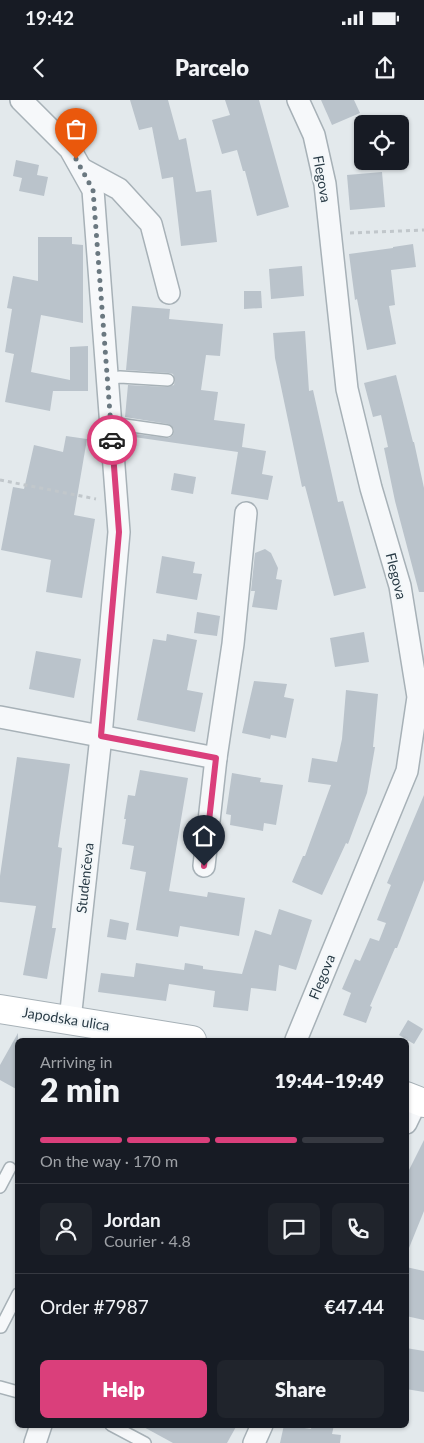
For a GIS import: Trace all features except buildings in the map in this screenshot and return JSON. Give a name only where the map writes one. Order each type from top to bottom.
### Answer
[{"type":"street","name":"Studenčeva","points":[[21,100],[70,149],[93,190],[119,532],[101,736],[70,1020]]},
{"type":"street","name":"Flegova","points":[[297,1038],[407,771],[418,697],[400,586],[371,488],[347,389],[325,184],[314,135],[298,100]]},
{"type":"street","points":[[81,169],[119,190],[151,224],[169,293]]},
{"type":"street","points":[[204,866],[216,758],[233,644],[246,513]]},
{"type":"street","points":[[0,717],[216,758]]},
{"type":"street","name":"Japodska ulica","points":[[0,1009],[180,1038]]},
{"type":"street","points":[[35,1443],[40,1428]]},
{"type":"street","points":[[254,1443],[261,1428]]},
{"type":"lane","points":[[107,379],[120,377],[168,380]]},
{"type":"lane","points":[[110,424],[167,431]]},
{"type":"lane","points":[[0,1186],[10,1168]]},
{"type":"lane","points":[[0,1327],[15,1301]]},
{"type":"lane","points":[[0,1387],[15,1391]]},
{"type":"lane","points":[[118,1428],[145,1443]]},
{"type":"path","points":[[330,234],[424,230]]},
{"type":"path","points":[[0,480],[116,503]]},
{"type":"way so far","points":[[76,159],[93,190],[112,440]]},
{"type":"route","points":[[112,440],[119,532],[101,736],[216,758],[204,866]]}]
